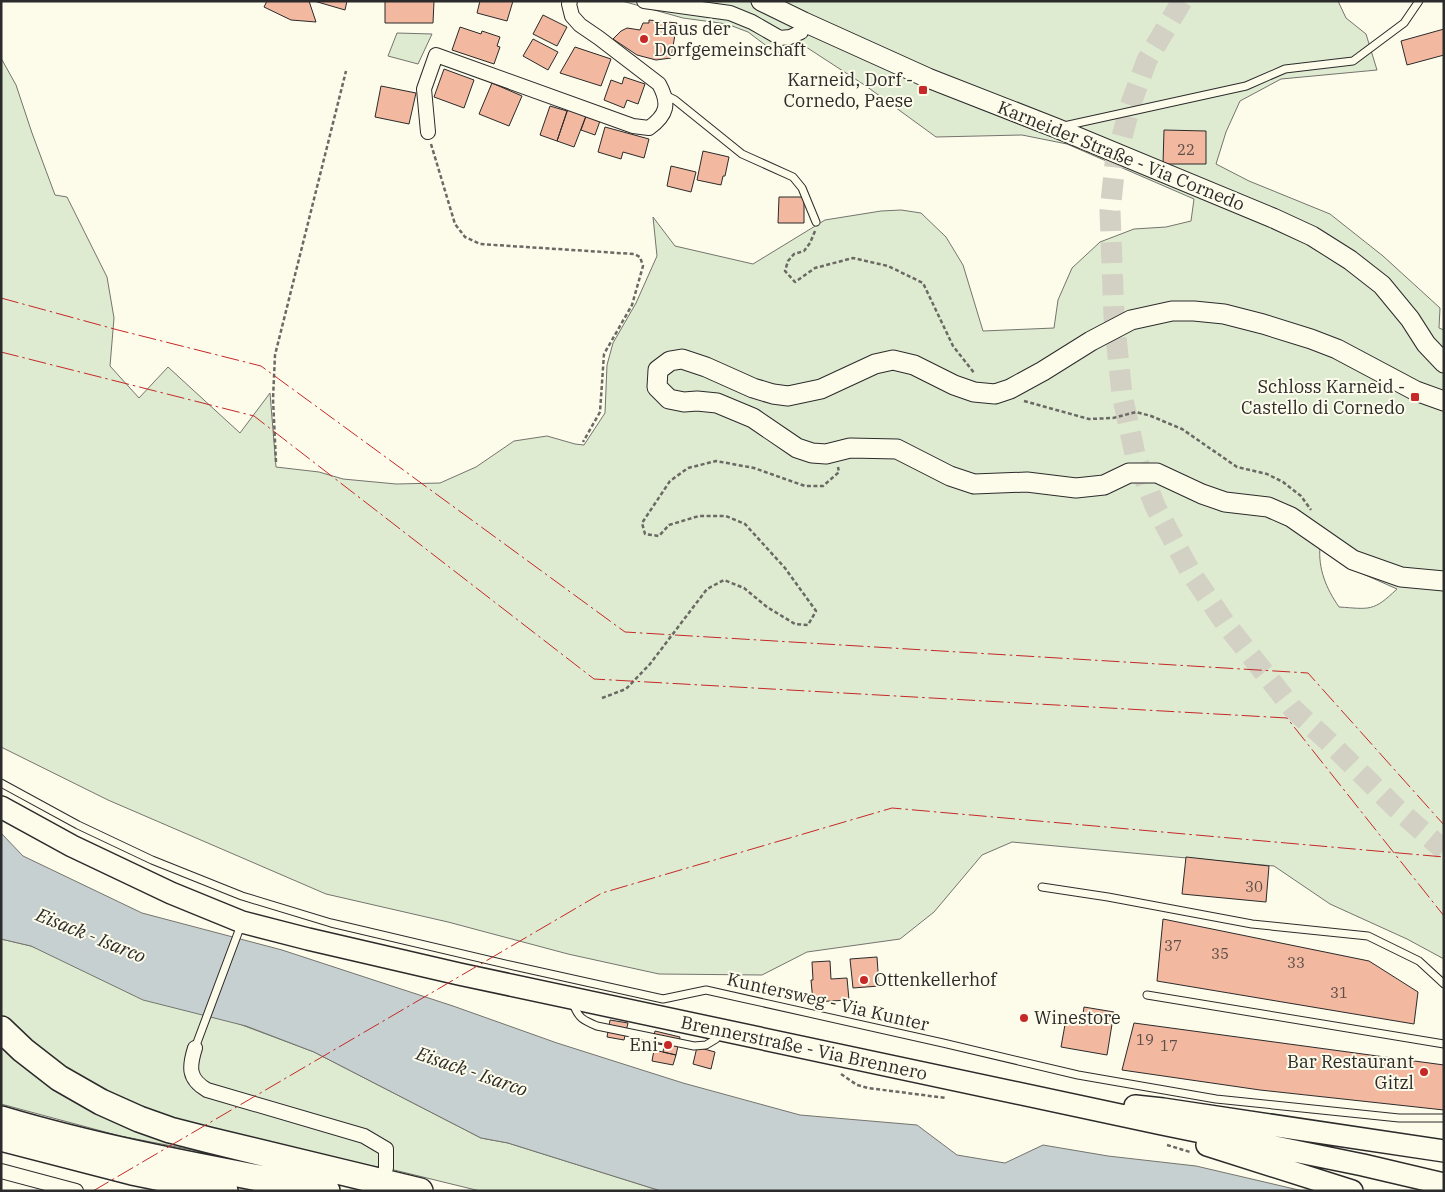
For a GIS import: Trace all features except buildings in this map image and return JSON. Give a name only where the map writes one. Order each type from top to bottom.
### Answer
[{"type":"highway","points":[[1,1029],[23,1050],[59,1078],[101,1102],[139,1119],[170,1130],[209,1140],[420,1191]]},
{"type":"highway","points":[[1,1119],[39,1130],[189,1165],[327,1191]]},
{"type":"highway","points":[[1,1138],[132,1172],[225,1191]]},
{"type":"main road","name":"Brennerstraße - Via Brennero","points":[[1,807],[72,846],[240,927],[308,939],[449,972],[1036,1097]]},
{"type":"main road","points":[[1036,1097],[1212,1147],[1347,1189]]},
{"type":"main road","points":[[1036,1097],[1162,1109],[1444,1150]]},
{"type":"main road","points":[[1161,1133],[1363,1165],[1444,1184]]},
{"type":"street","points":[[644,1],[730,13],[752,22],[780,38],[790,37],[801,32],[804,22]]},
{"type":"street","name":"Karneider Straße - Via Cornedo","points":[[761,1],[928,78],[1056,128],[1312,236],[1350,260],[1382,285],[1410,319],[1426,344],[1444,363]]},
{"type":"street","points":[[428,132],[424,89],[436,55],[634,126],[649,128],[661,119],[665,108],[665,95],[659,84],[599,38],[580,26],[565,2]]},
{"type":"street","points":[[1444,400],[1416,391],[1338,348],[1263,324],[1224,314],[1194,310],[1172,311],[1131,320],[1091,341],[1010,389],[995,394],[967,390],[914,365],[893,360],[874,364],[820,389],[788,396],[753,388],[706,367],[682,359],[670,361],[658,370],[658,387],[669,399],[684,402],[717,403],[752,418],[797,448],[812,453],[826,454],[850,448],[897,449],[950,476],[974,484],[1027,482],[1076,488],[1104,485],[1129,473],[1157,473],[1202,494],[1225,502],[1268,507],[1291,517],[1353,560],[1400,577],[1444,581]]},
{"type":"street","points":[[196,1048],[191,1063],[192,1075],[197,1085],[207,1090],[364,1136],[386,1149],[386,1168]]},
{"type":"street","points":[[1,1171],[76,1191]]},
{"type":"lane","points":[[1056,128],[1246,86],[1285,69],[1353,61],[1404,23],[1419,1]]},
{"type":"lane","points":[[665,95],[676,100],[742,154],[793,177],[802,188],[816,222]]},
{"type":"lane","name":"Kuntersweg - Via Kunter","points":[[1,783],[78,825],[152,860],[242,896],[331,923],[514,966],[663,999],[706,990],[1078,1075],[1216,1099],[1399,1118],[1444,1118]]},
{"type":"lane","points":[[1042,887],[1108,897],[1252,924],[1368,936],[1419,961],[1444,984]]},
{"type":"lane","points":[[196,1048],[240,927]]},
{"type":"lane","points":[[1146,995],[1444,1044]]},
{"type":"path","points":[[276,462],[273,399],[275,355],[346,71]]},
{"type":"path","points":[[428,132],[456,224],[465,237],[480,244],[634,254],[640,257],[643,266],[632,305],[604,354],[600,412],[583,442]]},
{"type":"path","points":[[816,222],[810,243],[804,251],[794,254],[788,261],[785,271],[795,282],[815,268],[852,258],[888,266],[923,282],[953,346],[984,387],[995,394]]},
{"type":"path","points":[[1023,401],[1089,420],[1113,418],[1136,412],[1182,429],[1237,466],[1267,474],[1283,482],[1301,496],[1313,512],[1318,536]]},
{"type":"path","points":[[602,698],[626,689],[650,664],[707,589],[724,580],[744,588],[767,607],[795,624],[808,625],[816,611],[785,568],[744,524],[726,516],[699,516],[669,525],[659,536],[646,534],[642,523],[670,482],[688,468],[716,461],[754,468],[805,486],[823,486],[839,472],[837,451]]},
{"type":"path","points":[[839,1071],[848,1080],[868,1088],[948,1098]]},
{"type":"path","points":[[1161,1133],[1196,1154]]},
{"type":"green space","points":[[622,1],[1338,1],[1346,18],[1366,34],[1377,70],[1281,79],[1240,101],[1226,132],[1216,164],[1249,181],[1330,214],[1383,256],[1440,308],[1439,328],[1444,330],[1444,959],[1407,939],[1330,904],[1274,866],[1012,842],[982,855],[934,912],[900,939],[807,952],[762,975],[659,974],[568,954],[448,922],[326,894],[108,800],[1,747],[1,58],[16,85],[55,195],[67,197],[107,277],[114,318],[110,366],[139,398],[168,367],[240,433],[270,393],[276,467],[319,472],[343,479],[396,484],[440,483],[476,467],[514,441],[547,436],[584,445],[605,413],[607,365],[613,343],[636,303],[657,256],[653,217],[675,246],[753,264],[825,220],[881,211],[901,210],[921,213],[946,237],[963,265],[983,331],[1054,328],[1058,300],[1072,268],[1100,242],[1134,229],[1166,227],[1191,221],[1194,199],[1067,144],[1022,135],[936,137],[866,86],[803,45],[787,52],[776,53],[748,32],[727,24],[683,18]],"holes":[[[1320,546],[1345,566],[1397,589],[1382,602],[1371,607],[1339,607],[1330,593],[1324,578],[1320,563]]]},
{"type":"green space","points":[[397,33],[432,34],[418,64],[388,56]]},
{"type":"green space","points":[[1,939],[31,946],[314,1052],[481,1138],[508,1143],[661,1191],[480,1191],[386,1168],[331,1160],[173,1120],[95,1089],[28,1041],[1,1016]]},
{"type":"green space","points":[[1,1041],[229,1157],[120,1136],[1,1104]]},
{"type":"water","name":"Eisack - Isarco","points":[[1,833],[23,856],[142,913],[282,950],[453,1006],[557,1043],[683,1083],[800,1115],[917,1125],[957,1155],[1005,1163],[1043,1145],[1108,1156],[1196,1166],[1303,1191],[661,1191],[508,1143],[481,1138],[314,1052],[246,1026],[143,1000],[31,946],[1,939]]},
{"type":"tunnel","points":[[1182,1],[1147,60],[1130,106],[1115,164],[1110,211],[1114,317],[1122,395],[1135,454],[1155,506],[1191,573],[1225,623],[1293,709],[1396,808],[1444,850]]},
{"type":"power","points":[[1,298],[261,366],[625,632],[1308,673],[1444,825]]},
{"type":"power","points":[[1,352],[254,416],[594,679],[1287,718],[1444,916]]},
{"type":"power","points":[[93,1191],[602,893],[892,808],[1444,857]]},
{"type":"place","name":"Haus der Dorfgemeinschaft","points":[[644,39]]},
{"type":"place","name":"Karneid, Dorf - Cornedo, Paese","points":[[923,90]]},
{"type":"place","name":"Schloss Karneid - Castello di Cornedo","points":[[1415,397]]},
{"type":"place","name":"Ottenkellerhof","points":[[864,980]]},
{"type":"place","name":"Winestore","points":[[1024,1018]]},
{"type":"place","name":"Eni","points":[[668,1045]]},
{"type":"place","name":"Bar Restaurant Gitzl","points":[[1424,1072]]}]
